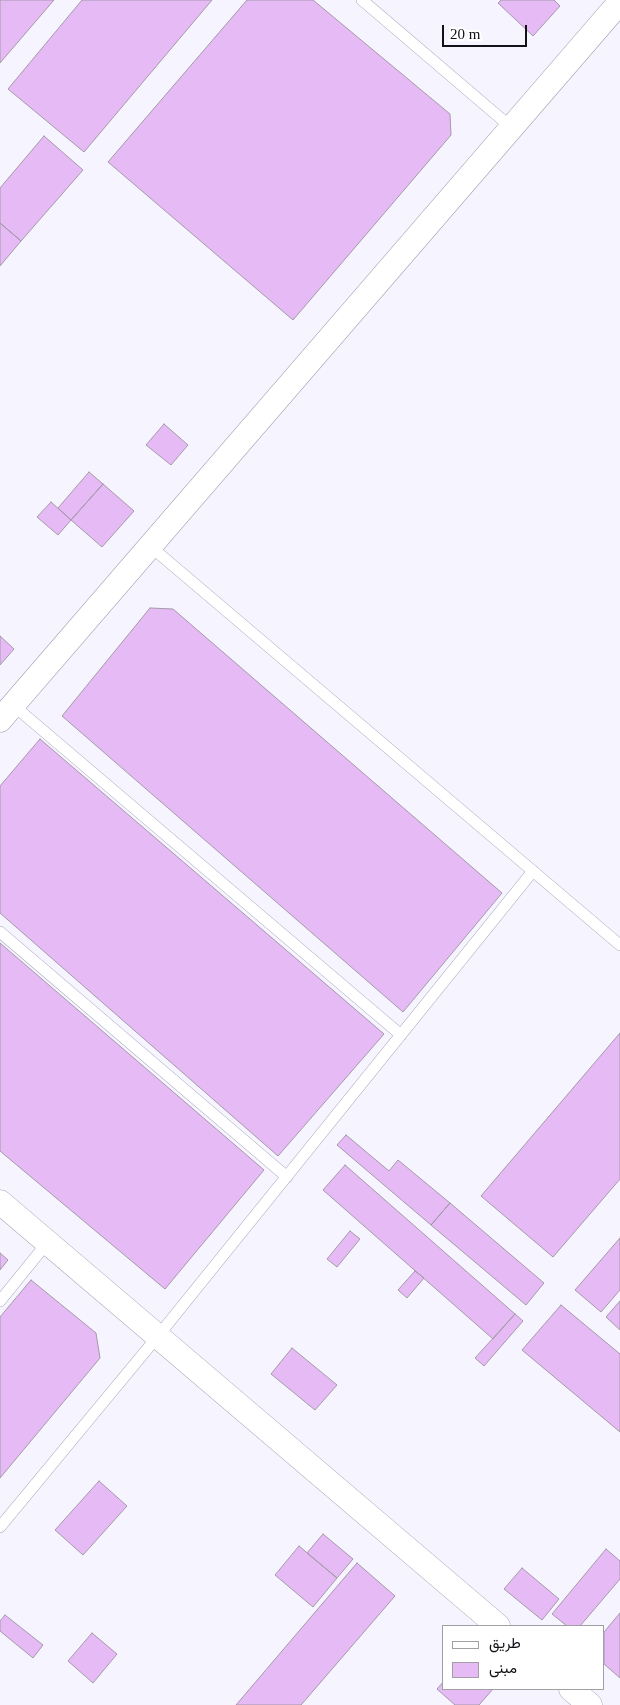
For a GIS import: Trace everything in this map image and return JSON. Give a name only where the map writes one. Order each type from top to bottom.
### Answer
[{"type":"street","points":[[6,712],[620,2]]},
{"type":"street","points":[[0,1202],[497,1625]]},
{"type":"street","points":[[572,1690],[590,1705]]},
{"type":"lane","points":[[362,0],[512,128]]},
{"type":"lane","points":[[150,546],[620,945]]},
{"type":"lane","points":[[6,712],[401,1035]]},
{"type":"lane","points":[[0,1526],[158,1336],[533,872]]},
{"type":"lane","points":[[0,932],[287,1177]]},
{"type":"lane","points":[[0,1301],[47,1242]]},
{"type":"building","points":[[0,0],[54,0],[0,63]]},
{"type":"building","points":[[82,0],[212,0],[84,152],[8,89]]},
{"type":"building","points":[[247,0],[313,0],[450,114],[451,135],[293,320],[108,162]]},
{"type":"building","points":[[501,0],[554,0],[560,6],[533,36],[498,3]]},
{"type":"building","points":[[44,136],[83,170],[21,241],[0,223],[0,188]]},
{"type":"building","points":[[0,223],[21,241],[0,266]]},
{"type":"building","points":[[164,424],[188,445],[171,465],[146,445]]},
{"type":"building","points":[[89,472],[103,484],[71,520],[58,508]]},
{"type":"building","points":[[103,484],[134,511],[102,547],[71,520]]},
{"type":"building","points":[[51,502],[71,520],[58,535],[37,517]]},
{"type":"building","points":[[150,608],[173,609],[502,893],[403,1012],[62,716]]},
{"type":"building","points":[[0,636],[14,649],[0,665]]},
{"type":"building","points":[[40,739],[384,1034],[278,1156],[0,913],[0,786]]},
{"type":"building","points":[[0,943],[264,1170],[165,1289],[0,1151]]},
{"type":"building","points":[[620,1033],[620,1179],[553,1257],[481,1196]]},
{"type":"building","points":[[346,1135],[389,1171],[398,1160],[450,1203],[431,1225],[337,1145]]},
{"type":"building","points":[[345,1165],[515,1314],[493,1339],[323,1190]]},
{"type":"building","points":[[450,1203],[544,1283],[526,1305],[431,1225]]},
{"type":"building","points":[[350,1231],[360,1239],[337,1267],[327,1259]]},
{"type":"building","points":[[620,1238],[620,1290],[601,1312],[575,1290]]},
{"type":"building","points":[[0,1253],[8,1260],[0,1270]]},
{"type":"building","points":[[415,1271],[424,1278],[407,1298],[398,1290]]},
{"type":"building","points":[[31,1280],[96,1333],[100,1358],[0,1478],[0,1317]]},
{"type":"building","points":[[620,1301],[620,1330],[606,1317]]},
{"type":"building","points":[[561,1305],[620,1354],[620,1432],[522,1350]]},
{"type":"building","points":[[515,1314],[523,1321],[484,1366],[475,1358]]},
{"type":"building","points":[[292,1348],[337,1385],[315,1410],[271,1374]]},
{"type":"building","points":[[99,1481],[127,1506],[83,1555],[55,1530]]},
{"type":"building","points":[[323,1534],[353,1559],[337,1578],[307,1553]]},
{"type":"building","points":[[299,1546],[337,1578],[313,1607],[275,1575]]},
{"type":"building","points":[[606,1549],[620,1561],[620,1579],[581,1625],[566,1625],[552,1614]]},
{"type":"building","points":[[357,1563],[395,1596],[301,1705],[236,1705]]},
{"type":"building","points":[[522,1568],[559,1599],[542,1620],[504,1589]]},
{"type":"building","points":[[620,1613],[620,1678],[605,1665],[605,1631]]},
{"type":"building","points":[[5,1615],[43,1645],[33,1658],[0,1631],[0,1621]]},
{"type":"building","points":[[92,1633],[117,1654],[93,1683],[68,1661]]},
{"type":"building","points":[[442,1683],[442,1690],[492,1690],[479,1705],[455,1705],[437,1689]]}]
